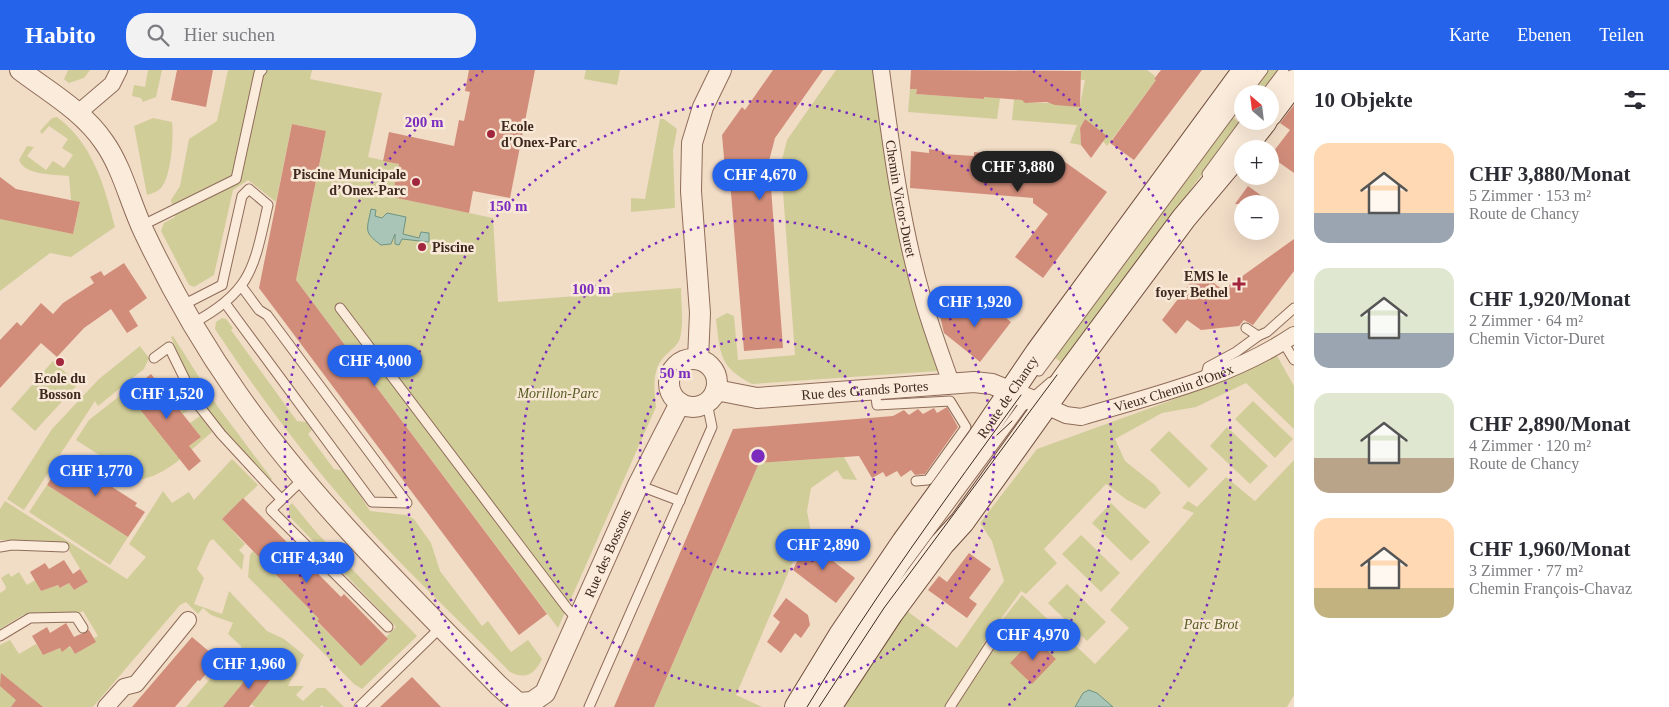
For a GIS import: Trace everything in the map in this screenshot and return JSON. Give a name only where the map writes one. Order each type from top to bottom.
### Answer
[{"type":"main road","name":"Route de Chancy","points":[[829,707],[891,613],[942,544],[962,522],[1027,396],[1038,352],[1245,70]]},
{"type":"main road","points":[[1279,102],[1294,82]]},
{"type":"main road","name":"Route de Chancy","points":[[1250,140],[1258,130]]},
{"type":"main road","name":"Route de Chancy","points":[[797,707],[882,573],[1027,396],[1234,160]]},
{"type":"street","points":[[20,70],[78,113],[104,141],[141,226],[193,323],[236,392],[303,479],[441,627],[512,699],[518,703],[532,705]]},
{"type":"street","points":[[78,113],[106,90],[119,70]]},
{"type":"street","points":[[698,359],[700,313],[692,191],[692,143],[703,107],[721,70]]},
{"type":"street","name":"Chemin Victor-Duret","points":[[881,70],[896,178],[907,234],[922,297],[951,382]]},
{"type":"street","name":"Vieux Chemin d'Onex","points":[[1027,396],[1066,415],[1081,417],[1232,370],[1289,338]]},
{"type":"street","points":[[698,359],[710,366],[716,373],[712,397],[690,407],[680,403],[670,389],[669,380],[673,370],[684,360],[698,359]]},
{"type":"street","name":"Rue des Grands Portes","points":[[712,397],[757,398],[875,390],[951,382],[992,384],[1027,396]]},
{"type":"street","name":"Rue des Bossons","points":[[532,705],[545,693],[638,485],[680,403]]},
{"type":"street","points":[[106,707],[124,687],[136,684],[188,620]]},
{"type":"lane","points":[[141,226],[236,179],[259,73],[262,70]]},
{"type":"lane","points":[[1252,85],[1263,70]]},
{"type":"lane","points":[[1273,85],[1284,70]]},
{"type":"lane","points":[[1034,378],[1234,108]]},
{"type":"lane","points":[[1198,186],[1239,130]]},
{"type":"lane","points":[[193,323],[233,296],[242,287],[254,266],[268,205],[249,189],[242,196],[222,285]]},
{"type":"lane","points":[[812,707],[905,565],[1012,422],[1027,396],[1057,375],[1192,194]]},
{"type":"lane","points":[[183,305],[222,285]]},
{"type":"lane","points":[[222,285],[233,296]]},
{"type":"lane","points":[[225,303],[372,502],[407,502],[267,315],[259,310],[242,287]]},
{"type":"lane","points":[[340,308],[567,608],[578,619]]},
{"type":"lane","points":[[1205,379],[1208,367],[1267,332],[1294,308]]},
{"type":"lane","points":[[1246,328],[1258,336]]},
{"type":"lane","points":[[1289,338],[1294,360]]},
{"type":"lane","points":[[154,358],[169,348],[196,402],[221,434],[282,500]]},
{"type":"lane","points":[[875,390],[877,405],[950,401],[966,427],[928,480],[916,482]]},
{"type":"lane","points":[[589,707],[712,428],[712,397]]},
{"type":"lane","points":[[303,479],[271,510],[388,627]]},
{"type":"lane","points":[[638,485],[680,501]]},
{"type":"lane","points":[[0,547],[12,545],[64,547]]},
{"type":"lane","points":[[0,636],[30,618],[76,618],[83,628]]},
{"type":"lane","points":[[950,707],[994,639],[999,625]]},
{"type":"lane","points":[[359,707],[441,627]]},
{"type":"green space","points":[[68,70],[90,70],[84,78],[69,83],[64,79]]},
{"type":"green space","points":[[148,70],[162,70],[156,97],[143,102],[141,98],[132,96],[134,85],[145,87]]},
{"type":"green space","name":"Morillon-Parc","points":[[228,70],[312,70],[310,79],[382,93],[368,157],[399,164],[393,197],[493,218],[498,302],[681,288],[682,320],[680,338],[677,345],[663,359],[656,371],[654,385],[656,407],[558,628],[296,280],[326,131],[292,124],[276,202],[248,180],[233,190],[214,275],[194,287],[189,285],[161,231],[164,223],[175,217],[171,200],[180,186],[189,139],[217,121]]},
{"type":"green space","points":[[586,70],[620,70],[617,85],[584,79]]},
{"type":"green space","points":[[836,70],[874,70],[891,186],[889,190],[914,300],[938,371],[752,384],[733,371],[723,358],[720,350],[716,319],[727,313],[734,316],[738,360],[795,355],[781,164],[787,140]]},
{"type":"green space","points":[[1081,70],[1147,70],[1155,76],[1154,79],[1156,80],[1107,146],[1085,119],[1080,128],[1081,145],[1070,143],[1077,125],[1012,120],[1014,99],[1022,100],[1025,103],[1080,105],[1085,80],[1081,80]]},
{"type":"green space","points":[[1267,70],[1280,70],[1269,85],[1256,85]]},
{"type":"green space","points":[[910,89],[917,89],[916,94],[984,99],[984,95],[1000,98],[997,119],[908,112]]},
{"type":"green space","points":[[57,117],[80,140],[95,166],[115,227],[71,257],[50,253],[0,291],[0,218],[73,234],[80,203],[71,200],[69,176],[34,172],[22,165],[19,160],[27,146],[34,147],[27,156],[46,170],[53,161],[64,168],[73,155],[62,148],[68,139],[49,126],[42,134],[40,131],[52,118]]},
{"type":"green space","points":[[1232,117],[1234,118],[1235,130],[1062,363],[1054,357]]},
{"type":"green space","points":[[153,118],[172,122],[173,137],[169,166],[164,183],[161,188],[147,195],[134,126]]},
{"type":"green space","points":[[660,119],[664,119],[677,129],[673,151],[675,208],[631,212],[631,198],[645,199]]},
{"type":"green space","points":[[222,318],[226,319],[233,328],[231,330],[297,421],[306,422],[312,430],[308,434],[334,469],[345,471],[370,511],[406,515],[414,519],[431,543],[440,571],[482,626],[488,621],[511,652],[528,640],[542,659],[533,672],[521,675],[510,672],[356,515],[300,447],[231,353],[215,329],[216,322]]},
{"type":"green space","points":[[173,336],[218,407],[272,479],[270,481],[225,434],[209,414],[185,370],[171,337]]},
{"type":"green space","points":[[140,346],[149,358],[144,369],[98,406],[95,401],[24,510],[7,499],[52,429],[99,379]]},
{"type":"green space","name":"Parc Brot","points":[[1276,354],[1294,386],[1294,429],[1246,383],[1196,407],[1162,413],[1115,439],[1125,461],[1155,485],[1161,493],[1145,509],[1127,500],[1106,484],[1044,549],[1057,563],[1026,594],[1021,591],[977,652],[1022,595],[1095,664],[1129,628],[1110,610],[1194,513],[1182,508],[1188,501],[1197,507],[1226,477],[1255,501],[1294,460],[1294,695],[1287,707],[839,707],[907,611],[957,648],[1004,581],[992,541],[980,523],[1037,449],[1167,402]]},
{"type":"green space","points":[[53,361],[78,384],[35,431],[11,409]]},
{"type":"green space","points":[[182,388],[192,407],[183,414],[169,397]]},
{"type":"green space","points":[[126,391],[177,456],[201,437],[190,423],[200,416],[212,432],[168,468],[149,478],[138,480],[76,440],[89,420]]},
{"type":"green space","points":[[1253,401],[1293,439],[1275,458],[1235,419]]},
{"type":"green space","points":[[1227,427],[1268,466],[1250,484],[1210,446]]},
{"type":"green space","points":[[1169,431],[1208,469],[1189,488],[1150,450]]},
{"type":"green space","points":[[844,457],[857,480],[843,479],[837,470],[811,488],[807,511],[812,538],[803,538],[736,695],[762,707],[654,707],[759,463]]},
{"type":"green space","points":[[232,459],[258,485],[222,519],[245,544],[239,550],[244,555],[242,570],[213,539],[209,542],[197,569],[204,578],[194,604],[222,614],[229,591],[267,631],[284,639],[304,655],[288,686],[304,686],[296,695],[303,701],[317,688],[325,688],[344,707],[324,707],[322,705],[319,707],[255,707],[251,704],[271,679],[256,667],[223,707],[186,707],[216,672],[211,668],[218,659],[241,669],[245,661],[241,646],[228,634],[233,623],[211,615],[203,608],[198,614],[186,602],[180,605],[93,707],[0,707],[0,645],[10,640],[19,654],[36,644],[43,655],[60,648],[62,651],[70,647],[75,654],[95,642],[94,638],[98,636],[83,611],[77,614],[23,615],[0,629],[0,593],[6,587],[1,578],[9,573],[11,577],[19,572],[27,585],[35,580],[41,591],[58,585],[61,588],[69,583],[74,590],[88,582],[67,547],[52,541],[0,540],[0,509],[5,501],[127,579],[146,557],[129,544],[163,491],[172,503],[189,492],[194,500]]},
{"type":"green space","points":[[47,485],[128,537],[110,565],[29,512]]},
{"type":"green space","points":[[292,503],[317,533],[417,636],[362,689],[354,684],[248,577],[250,555],[253,551],[319,619],[317,622],[361,665],[388,639],[386,637],[396,627],[289,516],[289,506]]},
{"type":"green space","points":[[1111,503],[1150,542],[1131,561],[1092,523]]},
{"type":"green space","points":[[1081,535],[1120,573],[1101,592],[1062,554]]},
{"type":"green space","points":[[1067,584],[1106,622],[1087,641],[1048,603]]},
{"type":"shaded area","points":[[371,209],[376,210],[375,216],[382,218],[387,213],[406,217],[403,234],[419,238],[421,232],[429,233],[429,242],[402,239],[399,245],[395,244],[395,234],[391,244],[381,245],[371,237],[368,230]]},
{"type":"shaded area","points":[[1089,690],[1097,693],[1113,707],[1075,707],[1083,693]]},
{"type":"building","points":[[177,70],[213,70],[206,107],[171,100]]},
{"type":"building","points":[[469,70],[535,70],[510,198],[473,191],[469,213],[392,197],[399,164],[383,161],[389,132],[454,146],[459,120],[464,121],[470,92],[465,91]]},
{"type":"building","points":[[773,70],[823,70],[775,138],[769,161],[783,348],[744,351],[729,168],[725,169],[722,135],[742,107],[745,110]]},
{"type":"building","points":[[911,70],[1081,71],[1080,107],[1055,105],[1047,102],[1025,103],[1022,100],[916,94],[917,89],[910,89]]},
{"type":"building","points":[[1161,70],[1202,70],[1134,160],[1110,143],[1156,80],[1154,79]]},
{"type":"building","points":[[1294,105],[1294,173],[1279,162],[1279,144],[1290,130],[1280,123]]},
{"type":"building","points":[[1085,119],[1107,136],[1091,158],[1081,145],[1080,128]]},
{"type":"building","points":[[292,124],[326,131],[296,280],[547,614],[519,635],[259,288]]},
{"type":"building","points":[[929,149],[943,151],[943,154],[974,156],[974,152],[1047,158],[1050,161],[1065,162],[1107,192],[1043,278],[1015,257],[1048,214],[1033,203],[1033,198],[910,188],[911,151],[929,153]]},
{"type":"building","points":[[0,177],[16,189],[80,202],[73,234],[0,219]]},
{"type":"building","points":[[1248,186],[1260,195],[1242,195]]},
{"type":"building","points":[[1294,239],[1294,271],[1253,325],[1244,320],[1239,326],[1201,330],[1187,320],[1176,334],[1162,320],[1190,283],[1199,282],[1206,277],[1223,290]]},
{"type":"building","points":[[124,263],[147,298],[129,311],[138,326],[127,333],[111,309],[84,328],[57,357],[41,343],[0,388],[0,340],[17,322],[21,326],[41,303],[53,314],[63,303],[94,283],[90,277],[101,271],[104,276]]},
{"type":"building","points":[[982,298],[1011,322],[980,362],[944,333],[939,312],[972,307]]},
{"type":"building","points":[[151,374],[201,437],[189,446],[201,461],[189,471],[127,393]]},
{"type":"building","points":[[947,407],[958,427],[925,474],[915,475],[911,470],[901,477],[897,471],[886,477],[883,472],[872,478],[859,456],[759,463],[654,707],[614,707],[733,429],[893,416],[904,410],[909,415],[918,409],[923,414],[934,408],[937,413]]},
{"type":"building","points":[[63,460],[73,465],[75,463],[137,503],[135,506],[145,512],[128,537],[47,485]]},
{"type":"building","points":[[243,498],[341,597],[344,594],[388,639],[361,666],[317,621],[319,619],[222,519]]},
{"type":"building","points":[[811,540],[828,540],[820,551],[855,578],[836,603],[793,570],[801,553]]},
{"type":"building","points":[[969,553],[991,569],[969,598],[977,604],[967,618],[928,590],[939,576],[947,582]]},
{"type":"building","points":[[64,560],[73,574],[80,569],[88,582],[74,590],[69,583],[60,588],[58,585],[41,591],[30,572],[45,563],[49,569]]},
{"type":"building","points":[[786,598],[808,615],[810,625],[801,638],[795,633],[781,653],[767,642],[780,622],[773,616]]},
{"type":"building","points":[[66,623],[74,637],[89,630],[96,642],[75,654],[70,646],[62,652],[60,648],[43,655],[32,636],[47,627],[50,633]]},
{"type":"building","points":[[192,637],[218,659],[200,681],[198,680],[175,707],[132,707]]},
{"type":"building","points":[[1034,638],[1056,659],[1032,684],[1010,663]]},
{"type":"building","points":[[256,667],[271,679],[249,707],[223,707]]},
{"type":"building","points":[[1,673],[43,707],[11,707],[16,700],[0,686]]},
{"type":"building","points":[[412,677],[441,707],[380,707]]},
{"type":"tram line","points":[[819,707],[884,608],[1057,375]]},
{"type":"tram line","points":[[807,707],[857,627],[1021,395]]},
{"type":"tram line","points":[[997,435],[1012,421]]},
{"type":"place","name":"Ecole d'Onex-Parc","points":[[491,134]]},
{"type":"place","name":"Piscine Municipale d’Onex-Parc","points":[[416,182]]},
{"type":"place","name":"Piscine","points":[[422,247]]},
{"type":"place","name":"EMS le foyer Bethel","points":[[1239,284]]},
{"type":"place","name":"Ecole du Bosson","points":[[60,362]]}]
